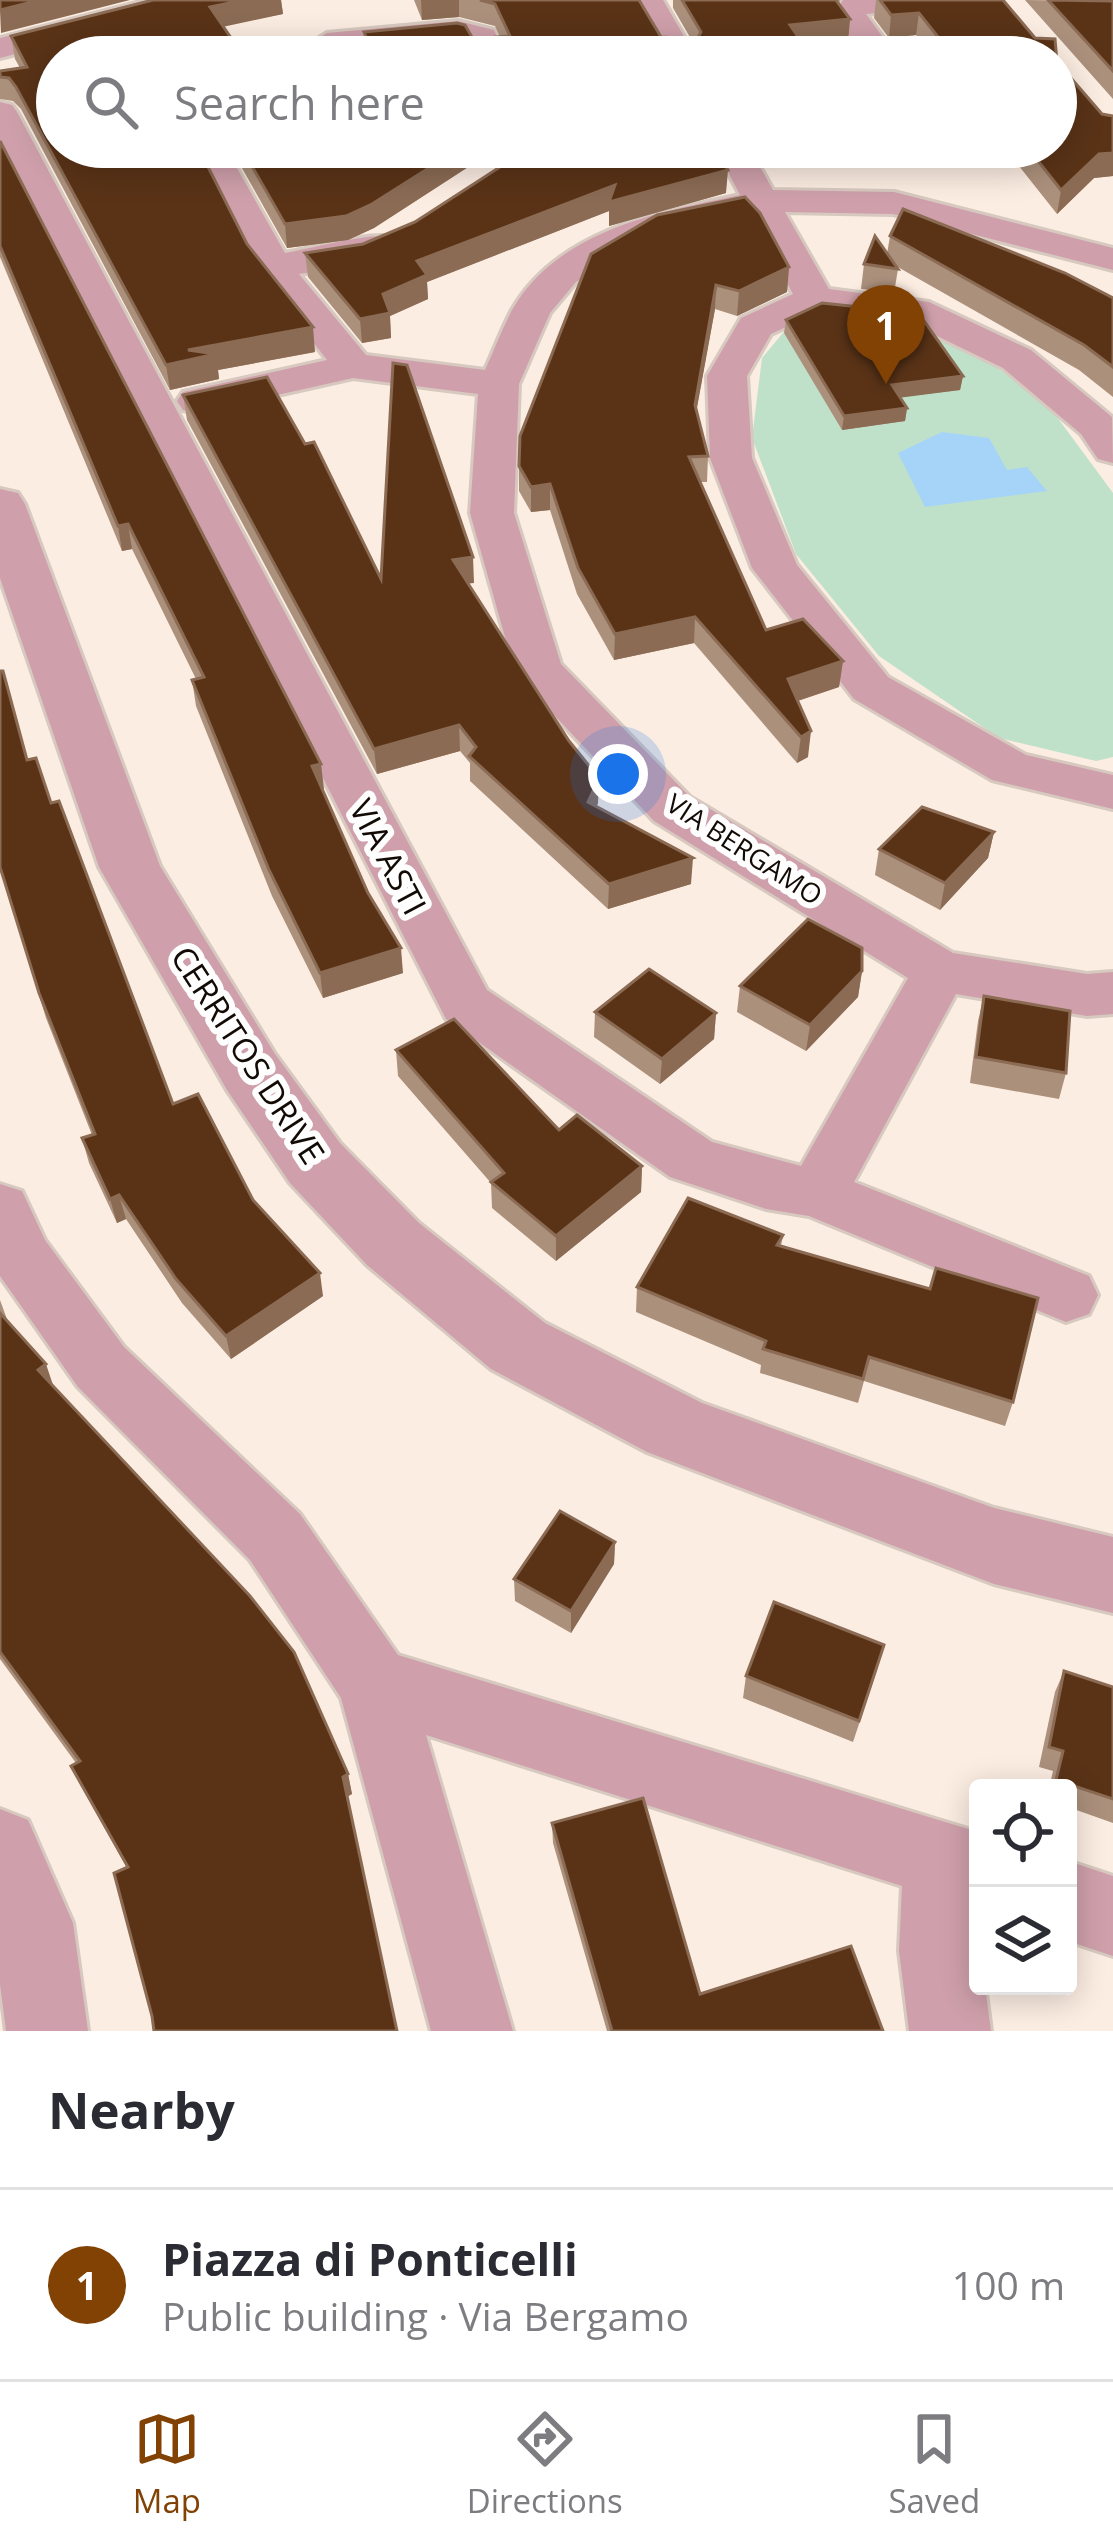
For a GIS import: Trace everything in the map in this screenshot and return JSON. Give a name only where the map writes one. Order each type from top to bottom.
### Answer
[{"type":"street","points":[[44,36],[185,0]]},
{"type":"street","points":[[647,0],[668,36]]},
{"type":"street","points":[[866,36],[850,15],[854,6],[922,0]]},
{"type":"street","points":[[128,13],[141,36]]},
{"type":"street","points":[[399,36],[458,32],[477,36]]},
{"type":"street","points":[[0,48],[36,38]]},
{"type":"street","name":"VIA ASTI","points":[[0,112],[466,1004],[691,1160],[766,1184],[817,1192],[1066,1295]]},
{"type":"street","points":[[219,168],[273,266],[352,366]]},
{"type":"street","points":[[744,168],[815,299]]},
{"type":"street","name":"VIA BERGAMO","points":[[1113,260],[894,203],[764,201],[642,227],[563,274],[532,310],[499,384],[492,513],[538,669],[672,809],[940,970],[1088,995],[1113,993]]},
{"type":"street","points":[[273,266],[356,254],[407,228]]},
{"type":"street","points":[[1113,451],[1096,427],[1017,359],[915,310],[815,299],[754,326],[727,376],[731,458],[775,568],[871,688],[1010,769],[1113,792]]},
{"type":"street","points":[[153,411],[352,366],[499,384]]},
{"type":"street","name":"CERRITOS DRIVE","points":[[0,504],[130,867],[251,1072],[302,1145],[394,1244],[518,1346],[675,1428],[994,1546],[1113,1575]]},
{"type":"street","points":[[817,1192],[940,970]]},
{"type":"street","points":[[0,1209],[22,1256],[101,1366],[274,1538],[374,1684],[472,2031]]},
{"type":"street","points":[[374,1684],[961,1865],[940,1951],[950,2031]]},
{"type":"street","points":[[0,1848],[33,1922],[47,2031]]},
{"type":"street","points":[[1077,1904],[1113,1916]]},
{"type":"green space","points":[[787,328],[937,329],[1043,398],[1113,493],[1113,757],[1096,761],[999,738],[879,656],[796,554],[752,438],[762,358]]},
{"type":"water","points":[[942,432],[989,438],[1007,470],[1027,467],[1047,491],[925,507],[898,453]]},
{"type":"building","points":[[0,0],[40,0],[0,10]]},
{"type":"building","points":[[153,0],[244,0],[210,7],[230,36],[36,36],[36,124],[16,87],[9,78],[0,77],[0,71],[27,67],[11,36]]},
{"type":"building","points":[[480,0],[639,0],[660,36],[510,36],[495,4]]},
{"type":"building","points":[[682,0],[836,0],[850,19],[790,25],[798,36],[699,36],[701,32]]},
{"type":"building","points":[[880,0],[1003,0],[1033,36],[937,36],[919,13],[891,15]]},
{"type":"building","points":[[1048,0],[1113,1],[1113,71]]},
{"type":"building","points":[[457,23],[465,25],[471,36],[366,36],[364,32]]},
{"type":"building","points":[[1077,85],[1102,114],[1113,116],[1113,153],[1099,154],[1061,190],[1044,168],[1077,168]]},
{"type":"building","points":[[0,141],[321,764],[312,766],[368,893],[401,948],[320,973],[269,870],[192,680],[204,677],[128,524],[118,526],[0,246]]},
{"type":"building","points":[[60,168],[209,168],[247,244],[313,327],[188,350],[216,354],[166,365]]},
{"type":"building","points":[[253,168],[429,168],[346,216],[285,224]]},
{"type":"building","points":[[499,168],[728,170],[609,202],[615,185],[417,261],[427,275],[383,294],[390,313],[360,319],[305,253],[363,244],[415,222]]},
{"type":"building","points":[[745,197],[760,213],[789,267],[739,291],[716,285],[695,405],[708,456],[689,457],[766,630],[803,619],[843,661],[788,679],[811,731],[801,737],[695,617],[615,634],[578,568],[550,484],[531,487],[519,466],[520,436],[591,254],[657,215]]},
{"type":"building","points":[[903,209],[1065,273],[1113,298],[1113,367],[1084,345],[890,236]]},
{"type":"building","points":[[875,236],[898,269],[864,264]]},
{"type":"building","points":[[822,303],[907,312],[924,321],[963,376],[892,385],[907,408],[844,416],[786,320]]},
{"type":"building","points":[[393,363],[407,365],[473,557],[453,560],[569,741],[599,778],[588,802],[693,858],[609,884],[469,756],[476,747],[459,725],[374,749],[183,395],[267,377],[305,444],[314,442],[381,579]]},
{"type":"building","points":[[0,671],[27,760],[36,758],[51,803],[59,801],[173,1104],[198,1094],[253,1200],[320,1273],[226,1336],[176,1279],[119,1195],[110,1199],[82,1138],[95,1134],[39,993],[0,867]]},
{"type":"building","points":[[922,807],[994,832],[945,883],[879,849]]},
{"type":"building","points":[[808,919],[862,948],[862,971],[810,1025],[740,986]]},
{"type":"building","points":[[649,969],[716,1013],[662,1059],[595,1012]]},
{"type":"building","points":[[984,996],[1070,1011],[1066,1073],[976,1057]]},
{"type":"building","points":[[454,1019],[559,1130],[577,1115],[642,1166],[556,1236],[491,1182],[504,1173],[396,1050]]},
{"type":"building","points":[[688,1198],[783,1235],[777,1245],[930,1289],[936,1268],[1038,1298],[1013,1402],[869,1357],[863,1379],[763,1349],[766,1341],[637,1287]]},
{"type":"building","points":[[0,1313],[46,1364],[38,1370],[250,1596],[294,1652],[348,1774],[343,1777],[397,2031],[154,2031],[114,1873],[128,1867],[71,1766],[80,1761],[0,1652]]},
{"type":"building","points":[[560,1511],[615,1542],[571,1611],[514,1579]]},
{"type":"building","points":[[774,1602],[884,1645],[859,1721],[746,1676]]},
{"type":"building","points":[[1064,1671],[1113,1687],[1113,1799],[1077,1787],[1077,1779],[1056,1779],[1063,1751],[1049,1747]]},
{"type":"building","points":[[643,1798],[700,1994],[851,1946],[883,2031],[612,2031],[552,1823]]},
{"type":"place","name":"Piazza di Ponticelli","points":[[886,384]]}]
